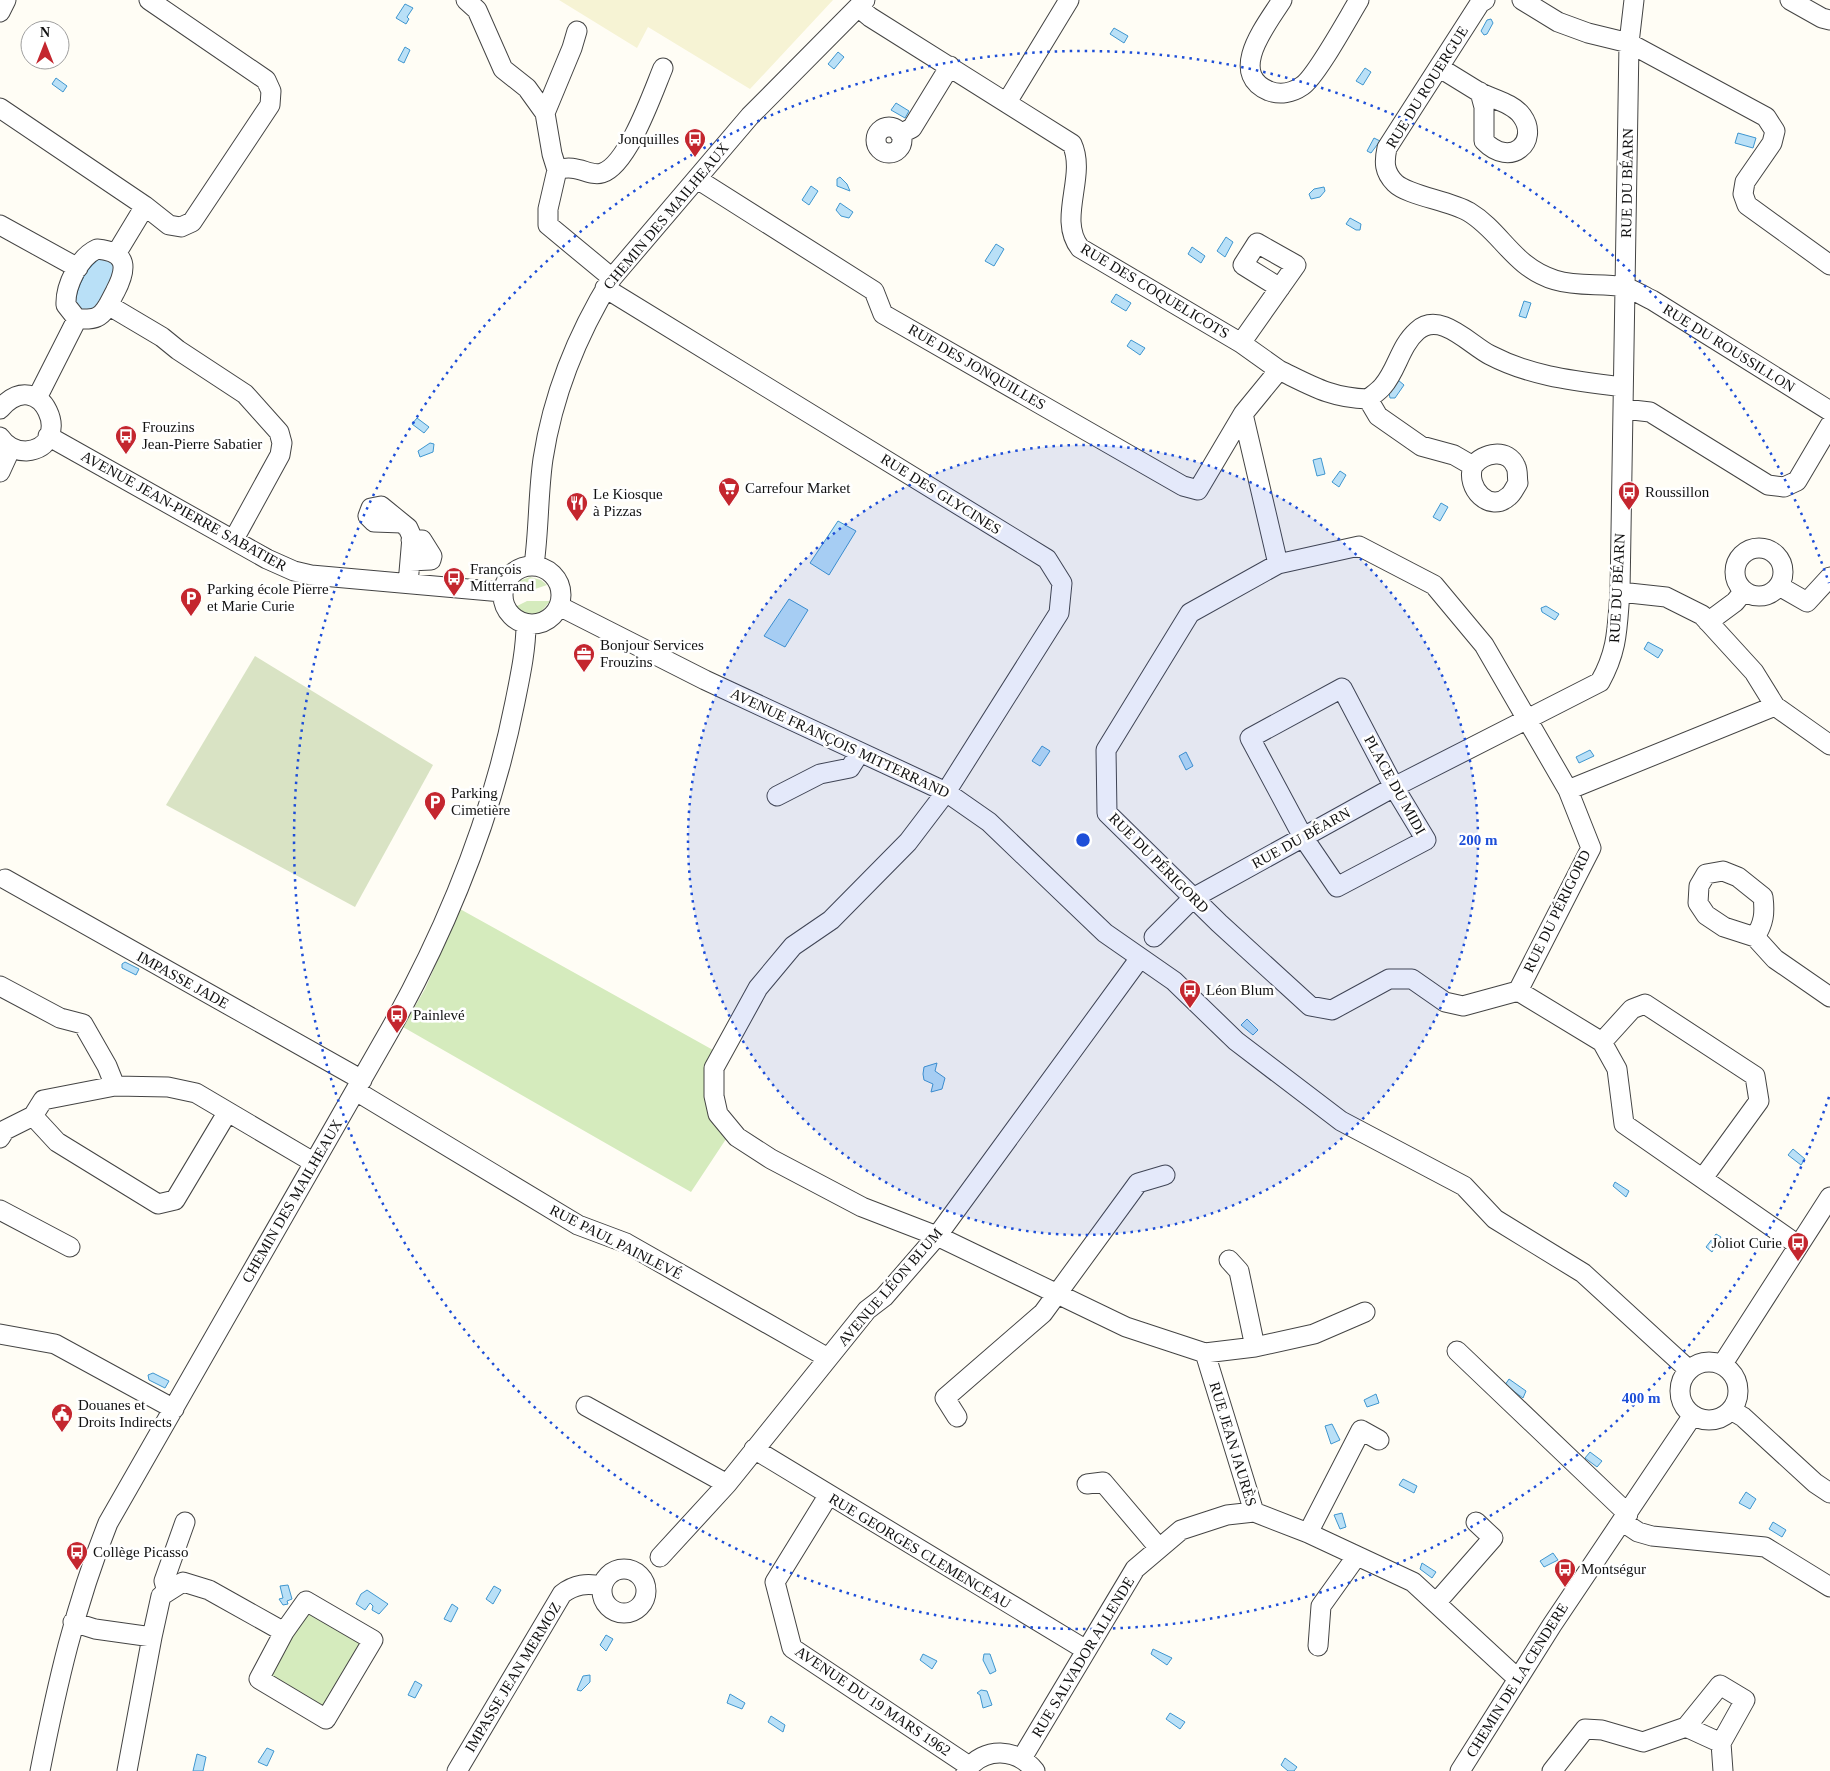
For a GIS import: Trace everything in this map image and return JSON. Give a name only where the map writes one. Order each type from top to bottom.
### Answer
[{"type":"street","points":[[0,12],[6,0]]},
{"type":"street","points":[[0,108],[145,206],[169,225],[181,227],[192,222],[270,105],[271,91],[266,80],[149,0]]},
{"type":"street","points":[[466,0],[476,10],[503,69],[527,88],[545,113],[550,147],[557,170],[566,167],[601,174],[609,170],[625,151],[633,137],[663,68]]},
{"type":"street","points":[[1007,102],[1069,0]]},
{"type":"street","points":[[1282,0],[1253,47],[1250,63],[1255,80],[1269,91],[1278,93],[1296,90],[1309,80],[1359,0]]},
{"type":"street","name":"RUE DU ROUERGUE","points":[[1485,0],[1480,3],[1387,148],[1384,163],[1388,176],[1397,185],[1412,193],[1454,204],[1471,213],[1514,256],[1531,270],[1555,280],[1577,285],[1626,288]]},
{"type":"street","points":[[1522,0],[1558,22],[1588,33],[1629,43],[1766,117],[1774,131],[1772,143],[1745,182],[1743,194],[1747,205],[1830,265]]},
{"type":"street","name":"RUE DU BÉARN","points":[[1154,937],[1193,898],[1394,787],[1527,721],[1600,682],[1611,662],[1617,633],[1620,592],[1629,43],[1634,0]]},
{"type":"street","points":[[1790,0],[1822,18],[1830,20]]},
{"type":"street","name":"RUE DES COQUELICOTS","points":[[861,4],[870,17],[1072,144],[1077,160],[1072,235],[1080,248],[1240,343],[1279,370],[1325,393],[1368,399]]},
{"type":"street","name":"CHEMIN DES MAILHEAUX","points":[[534,565],[543,459],[555,406],[574,348],[608,283],[750,116],[861,4]]},
{"type":"street","points":[[545,113],[572,48],[576,31]]},
{"type":"street","points":[[900,134],[912,128],[950,66]]},
{"type":"street","points":[[1440,68],[1480,92]]},
{"type":"street","name":"RUE DES GLYCINES","points":[[557,170],[548,209],[548,225],[608,283],[1047,559],[1062,583],[1059,613],[946,792],[908,842],[831,920],[793,946],[758,988],[714,1068],[713,1080],[718,1114],[737,1137],[771,1159],[862,1206],[937,1236]]},
{"type":"street","name":"RUE DES JONQUILLES","points":[[697,179],[874,291],[884,314],[1183,486],[1198,490],[1243,414]]},
{"type":"street","points":[[116,254],[145,206]]},
{"type":"street","points":[[0,225],[78,268]]},
{"type":"street","points":[[97,249],[108,250],[116,254],[123,261],[124,269],[108,305],[103,313],[95,318],[77,319],[66,305],[66,296],[78,268],[88,253],[97,249]]},
{"type":"street","points":[[1240,343],[1280,288]]},
{"type":"street","name":"RUE DU ROUSSILLON","points":[[1626,288],[1652,300],[1830,411]]},
{"type":"street","points":[[108,305],[162,337],[178,350],[246,394],[278,432],[282,443],[280,455],[234,539]]},
{"type":"street","points":[[37,398],[77,319]]},
{"type":"street","points":[[1473,466],[1454,455],[1421,446],[1378,416],[1368,399],[1384,386],[1403,349],[1417,330],[1432,324],[1447,327],[1490,355],[1534,374],[1623,387]]},
{"type":"street","points":[[1278,564],[1243,414],[1279,370]]},
{"type":"street","points":[[0,409],[7,401],[16,396],[27,395],[37,398],[48,408],[52,422],[48,436],[43,443],[28,451],[5,442],[0,472]]},
{"type":"street","points":[[1624,409],[1650,412],[1768,485],[1784,486],[1797,481],[1830,425]]},
{"type":"street","name":"AVENUE JEAN-PIERRE SABATIER","points":[[48,436],[267,559],[294,571],[311,575],[502,592]]},
{"type":"street","points":[[402,523],[408,528],[411,540],[422,540],[432,556],[431,560],[426,562],[410,561],[408,584]]},
{"type":"street","name":"RUE DU PÉRIGORD","points":[[1359,546],[1434,585],[1484,645],[1527,721],[1568,790],[1591,848],[1518,991],[1463,1006],[1445,1002],[1412,978],[1389,979],[1332,1010],[1310,1006],[1193,898],[1106,814],[1106,750],[1190,614],[1278,564],[1359,546]]},
{"type":"street","points":[[1753,549],[1766,549],[1778,557],[1784,569],[1779,586],[1766,596],[1752,595],[1744,591],[1737,582],[1735,568],[1741,556],[1753,549]]},
{"type":"street","points":[[534,565],[551,572],[558,580],[562,598],[554,615],[546,621],[526,624],[519,622],[507,611],[502,592],[505,581],[512,572],[522,567],[534,565]]},
{"type":"street","points":[[1779,586],[1807,602],[1830,577]]},
{"type":"street","points":[[1708,622],[1735,602],[1744,591]]},
{"type":"street","points":[[1620,592],[1666,597],[1702,615],[1754,672],[1775,706],[1830,746]]},
{"type":"street","name":"AVENUE FRANÇOIS MITTERRAND","points":[[559,606],[705,680],[946,792],[989,822],[1105,933],[1174,981],[1236,1041],[1341,1121],[1464,1186],[1496,1220],[1583,1273],[1688,1370]]},
{"type":"street","name":"CHEMIN DES MAILHEAUX","points":[[40,1771],[58,1680],[73,1622],[88,1573],[108,1523],[422,973],[472,852],[496,781],[511,721],[526,639],[526,624]]},
{"type":"street","name":"PLACE DU MIDI","points":[[1342,688],[1394,787],[1426,840],[1337,887],[1303,837],[1250,738],[1342,688]]},
{"type":"street","points":[[1568,790],[1775,706]]},
{"type":"street","points":[[777,796],[820,774],[850,768],[860,752]]},
{"type":"street","name":"IMPASSE JADE","points":[[5,879],[359,1085]]},
{"type":"street","points":[[1755,937],[1775,959],[1830,997]]},
{"type":"street","name":"AVENUE LÉON BLUM","points":[[660,1557],[727,1484],[867,1310],[884,1297],[937,1236],[1140,958]]},
{"type":"street","points":[[0,986],[60,1018],[83,1024],[107,1066],[115,1086]]},
{"type":"street","points":[[1518,991],[1602,1042],[1617,1069],[1624,1124],[1798,1245]]},
{"type":"street","points":[[1602,1042],[1632,1009],[1645,1004],[1755,1076],[1759,1101],[1703,1178]]},
{"type":"street","name":"RUE PAUL PAINLEVÉ","points":[[359,1085],[578,1225],[626,1243],[828,1358]]},
{"type":"street","points":[[2,1131],[33,1116],[43,1100],[115,1086],[168,1087],[196,1092],[227,1113],[313,1162]]},
{"type":"street","points":[[33,1116],[57,1142],[158,1204],[175,1200],[227,1113]]},
{"type":"street","points":[[957,1417],[945,1398],[1043,1313],[1138,1183],[1165,1175]]},
{"type":"street","points":[[1722,1365],[1830,1197]]},
{"type":"street","points":[[0,1210],[70,1247]]},
{"type":"street","points":[[937,1236],[1057,1292],[1126,1327],[1205,1353],[1255,1347],[1314,1334],[1366,1312]]},
{"type":"street","points":[[1229,1260],[1239,1271],[1255,1347]]},
{"type":"street","points":[[0,1334],[55,1344],[174,1409]]},
{"type":"street","points":[[1457,1351],[1638,1532],[1652,1536],[1765,1547],[1830,1587]]},
{"type":"street","name":"RUE JEAN JAURÈS","points":[[1205,1353],[1254,1512],[1308,1534],[1413,1582],[1518,1680]]},
{"type":"street","points":[[1705,1362],[1722,1365],[1729,1370],[1737,1386],[1738,1394],[1731,1410],[1722,1417],[1712,1420],[1702,1419],[1693,1415],[1687,1410],[1680,1397],[1681,1383],[1688,1370],[1705,1362]]},
{"type":"street","points":[[586,1406],[727,1484]]},
{"type":"street","points":[[1731,1410],[1743,1417],[1815,1483],[1830,1493]]},
{"type":"street","name":"CHEMIN DE LA CENDERE","points":[[1460,1771],[1572,1595],[1626,1518],[1693,1415]]},
{"type":"street","points":[[1308,1534],[1361,1430],[1379,1440]]},
{"type":"street","name":"RUE GEORGES CLEMENCEAU","points":[[754,1450],[1086,1650]]},
{"type":"street","points":[[1087,1484],[1103,1482],[1159,1548]]},
{"type":"street","name":"AVENUE DU 19 MARS 1962","points":[[828,1496],[776,1582],[792,1648],[968,1768],[981,1757],[994,1752],[1009,1753],[1029,1764]]},
{"type":"street","name":"RUE SALVADOR ALLENDE","points":[[1029,1764],[1086,1650],[1135,1569],[1181,1530],[1227,1515],[1254,1512]]},
{"type":"street","points":[[167,1592],[164,1581],[185,1522]]},
{"type":"street","points":[[1436,1602],[1493,1538],[1476,1522]]},
{"type":"street","points":[[1318,1646],[1321,1606],[1356,1557]]},
{"type":"street","points":[[127,1771],[161,1596],[183,1582],[209,1590],[284,1632]]},
{"type":"street","name":"IMPASSE JEAN MERMOZ","points":[[457,1771],[562,1594],[570,1588],[579,1585],[602,1586]]},
{"type":"street","points":[[306,1601],[373,1640],[326,1718],[259,1679],[284,1632],[306,1601]]},
{"type":"street","points":[[73,1622],[94,1630],[152,1637]]},
{"type":"street","points":[[1552,1771],[1585,1730],[1602,1730],[1643,1742],[1686,1727],[1720,1684],[1745,1700],[1721,1743],[1723,1771]]},
{"type":"street","points":[[1686,1727],[1721,1743]]},
{"type":"shaded area","points":[[559,0],[833,0],[750,89],[648,27],[637,48]]},
{"type":"green space","points":[[530,577],[541,580],[547,585],[532,590],[513,591],[519,581]]},
{"type":"green space","points":[[527,601],[550,601],[540,613],[530,615],[520,612],[515,607]]},
{"type":"green space","points":[[255,656],[433,765],[355,907],[166,805]]},
{"type":"green space","points":[[460,909],[713,1050],[728,1136],[691,1192],[403,1027],[425,989]]},
{"type":"green space","points":[[306,1610],[363,1642],[323,1708],[268,1676]]},
{"type":"water","points":[[405,4],[413,8],[407,17],[409,19],[406,24],[396,18]]},
{"type":"water","points":[[1491,19],[1493,23],[1487,34],[1484,35],[1481,31],[1487,20]]},
{"type":"water","points":[[1114,28],[1128,36],[1124,43],[1110,34]]},
{"type":"water","points":[[405,47],[410,50],[404,63],[398,60]]},
{"type":"water","points":[[838,52],[844,57],[834,69],[828,64]]},
{"type":"water","points":[[1365,68],[1371,72],[1363,85],[1356,81]]},
{"type":"water","points":[[56,78],[67,86],[63,92],[52,84]]},
{"type":"water","points":[[896,103],[909,111],[905,118],[891,110]]},
{"type":"water","points":[[1738,133],[1756,138],[1753,148],[1735,143]]},
{"type":"water","points":[[1374,138],[1380,141],[1371,153],[1367,151]]},
{"type":"water","points":[[840,177],[847,184],[850,191],[837,186],[837,179]]},
{"type":"water","points":[[811,186],[818,191],[809,205],[802,200]]},
{"type":"water","points":[[1324,187],[1325,191],[1320,197],[1311,199],[1309,194],[1314,189]]},
{"type":"water","points":[[840,203],[853,212],[849,218],[841,216],[836,210]]},
{"type":"water","points":[[1350,218],[1361,224],[1360,230],[1356,230],[1346,224]]},
{"type":"water","points":[[1226,237],[1233,242],[1225,257],[1217,251]]},
{"type":"water","points":[[996,244],[1004,249],[994,266],[985,261]]},
{"type":"water","points":[[1192,247],[1205,256],[1201,263],[1188,254]]},
{"type":"water","points":[[102,257],[113,263],[115,275],[96,307],[87,311],[80,309],[75,303],[80,283],[87,271]]},
{"type":"water","points":[[1116,294],[1131,303],[1126,311],[1111,302]]},
{"type":"water","points":[[1524,301],[1531,303],[1526,318],[1519,316]]},
{"type":"water","points":[[1131,340],[1145,348],[1140,355],[1127,346]]},
{"type":"water","points":[[1398,380],[1404,385],[1395,398],[1390,398],[1389,393]]},
{"type":"water","points":[[417,418],[429,427],[424,433],[412,424]]},
{"type":"water","points":[[430,443],[434,444],[433,452],[420,457],[418,451]]},
{"type":"water","points":[[1321,458],[1325,474],[1317,476],[1313,460]]},
{"type":"water","points":[[1340,471],[1346,475],[1339,487],[1332,482]]},
{"type":"water","points":[[1441,503],[1448,507],[1440,521],[1433,517]]},
{"type":"water","points":[[838,521],[856,531],[829,575],[810,563]]},
{"type":"water","points":[[789,599],[808,610],[785,647],[764,636]]},
{"type":"water","points":[[1546,606],[1559,614],[1555,620],[1542,612],[1541,608]]},
{"type":"water","points":[[1648,642],[1663,650],[1658,658],[1644,649]]},
{"type":"water","points":[[1042,746],[1050,751],[1040,766],[1032,761]]},
{"type":"water","points":[[1590,750],[1594,756],[1579,763],[1576,757]]},
{"type":"water","points":[[1186,752],[1193,766],[1186,770],[1179,756]]},
{"type":"water","points":[[125,962],[139,969],[136,975],[122,968],[122,964]]},
{"type":"water","points":[[1247,1019],[1258,1030],[1253,1035],[1241,1025]]},
{"type":"water","points":[[937,1063],[935,1071],[945,1078],[942,1089],[931,1092],[933,1084],[924,1080],[924,1067]]},
{"type":"water","points":[[1793,1149],[1805,1159],[1801,1165],[1788,1155]]},
{"type":"water","points":[[1615,1182],[1629,1191],[1626,1197],[1613,1186]]},
{"type":"water","points":[[1716,1234],[1721,1237],[1712,1252],[1706,1247]]},
{"type":"water","points":[[153,1373],[169,1381],[165,1388],[149,1380],[148,1375]]},
{"type":"water","points":[[1509,1379],[1526,1391],[1523,1398],[1505,1385]]},
{"type":"water","points":[[1376,1394],[1379,1403],[1367,1407],[1364,1400]]},
{"type":"water","points":[[1332,1424],[1340,1440],[1331,1444],[1325,1426]]},
{"type":"water","points":[[1590,1452],[1602,1461],[1597,1467],[1585,1458]]},
{"type":"water","points":[[1403,1479],[1417,1486],[1414,1493],[1399,1485]]},
{"type":"water","points":[[1746,1492],[1756,1499],[1750,1509],[1739,1503]]},
{"type":"water","points":[[1342,1513],[1346,1527],[1340,1529],[1334,1515]]},
{"type":"water","points":[[1773,1522],[1786,1530],[1782,1537],[1769,1529]]},
{"type":"water","points":[[1553,1553],[1558,1560],[1544,1567],[1540,1561]]},
{"type":"water","points":[[1422,1563],[1436,1572],[1432,1578],[1420,1569]]},
{"type":"water","points":[[288,1585],[292,1599],[287,1601],[288,1604],[283,1605],[279,1599],[283,1598],[280,1586]]},
{"type":"water","points":[[494,1586],[501,1590],[493,1604],[486,1599]]},
{"type":"water","points":[[367,1590],[388,1604],[379,1614],[372,1610],[373,1606],[370,1603],[365,1610],[356,1604],[361,1594]]},
{"type":"water","points":[[452,1604],[458,1608],[451,1622],[444,1619]]},
{"type":"water","points":[[606,1635],[613,1639],[606,1651],[600,1645]]},
{"type":"water","points":[[1153,1649],[1172,1658],[1167,1665],[1151,1654]]},
{"type":"water","points":[[923,1654],[937,1661],[932,1669],[920,1660]]},
{"type":"water","points":[[984,1654],[990,1654],[996,1671],[990,1674],[983,1660]]},
{"type":"water","points":[[590,1675],[590,1682],[581,1691],[577,1690],[583,1676]]},
{"type":"water","points":[[415,1681],[422,1685],[415,1698],[408,1695]]},
{"type":"water","points":[[981,1690],[987,1691],[992,1705],[983,1708],[980,1695],[977,1693]]},
{"type":"water","points":[[730,1694],[745,1703],[742,1709],[727,1703]]},
{"type":"water","points":[[1170,1713],[1185,1722],[1180,1729],[1166,1719]]},
{"type":"water","points":[[771,1716],[785,1725],[783,1732],[768,1722]]},
{"type":"water","points":[[267,1748],[274,1751],[267,1766],[258,1762]]},
{"type":"water","points":[[197,1754],[206,1757],[203,1771],[193,1771]]},
{"type":"water","points":[[1285,1758],[1297,1767],[1294,1771],[1288,1771],[1281,1765]]},
{"type":"place","name":"Jonquilles","points":[[695,158]]},
{"type":"place","name":"Frouzins Jean-Pierre Sabatier","points":[[126,455]]},
{"type":"place","name":"Carrefour Market","points":[[729,507]]},
{"type":"place","name":"Roussillon","points":[[1629,511]]},
{"type":"place","name":"Le Kiosque à Pizzas","points":[[577,522]]},
{"type":"place","name":"François Mitterrand","points":[[454,597]]},
{"type":"place","name":"Parking école Pierre et Marie Curie","points":[[191,617]]},
{"type":"place","name":"Bonjour Services Frouzins","points":[[584,673]]},
{"type":"place","name":"Parking Cimetière","points":[[435,821]]},
{"type":"place","name":"Léon Blum","points":[[1190,1009]]},
{"type":"place","name":"Painlevé","points":[[397,1034]]},
{"type":"place","name":"Joliot Curie","points":[[1798,1262]]},
{"type":"place","name":"Douanes et Droits Indirects","points":[[62,1433]]},
{"type":"place","name":"Collège Picasso","points":[[77,1571]]},
{"type":"place","name":"Montségur","points":[[1565,1588]]}]
